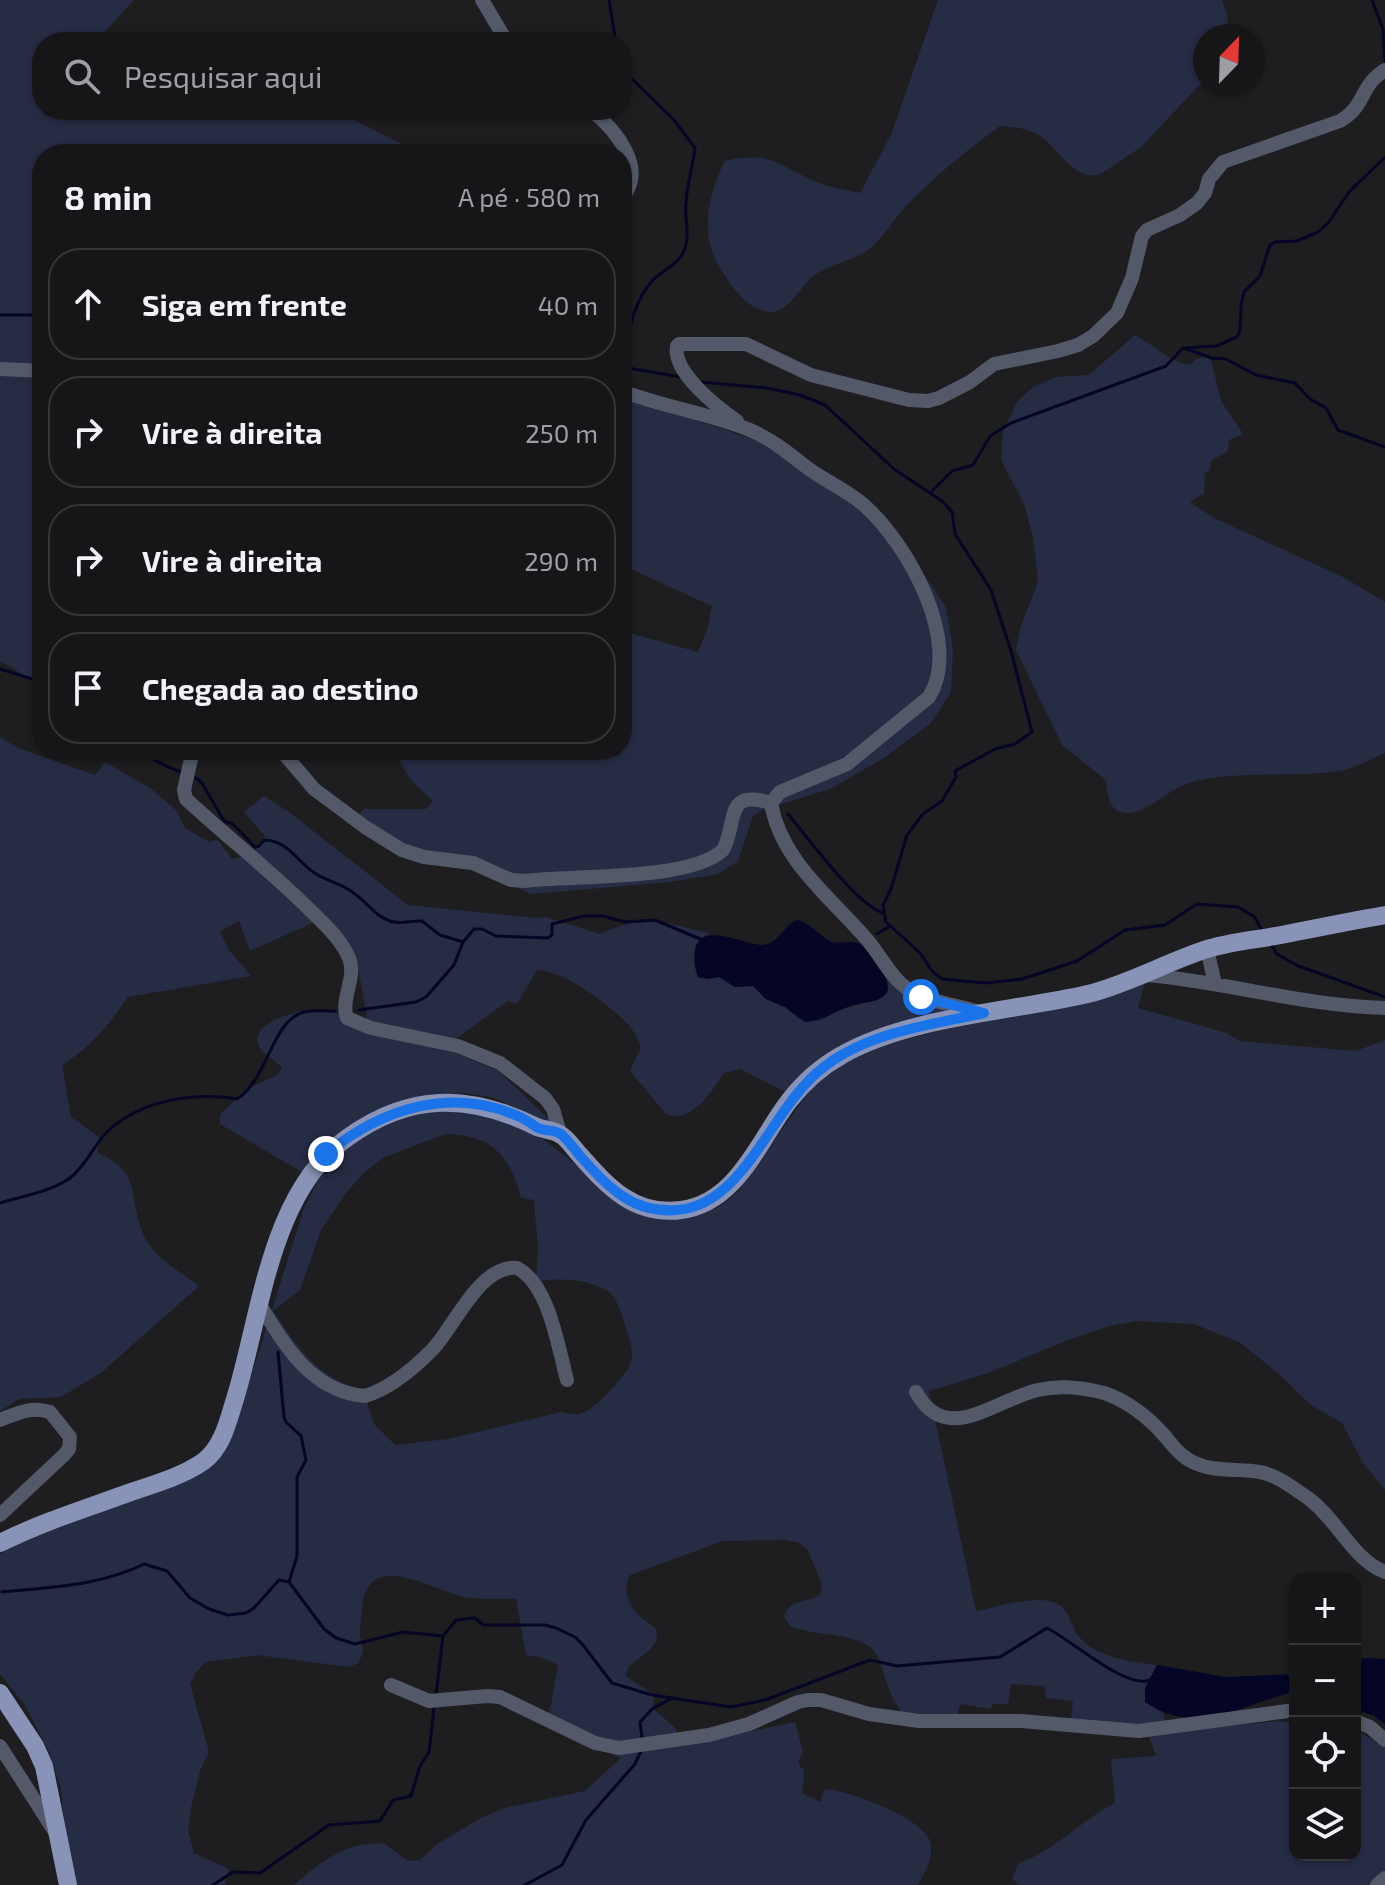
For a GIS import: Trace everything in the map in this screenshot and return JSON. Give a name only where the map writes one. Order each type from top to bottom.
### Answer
[{"type":"main road","points":[[0,1543],[32,1528],[179,1475],[202,1462],[220,1441],[227,1422],[283,1229],[301,1186],[326,1154],[369,1123],[396,1111],[443,1102],[497,1109],[540,1129],[560,1133],[606,1185],[636,1206],[664,1211],[695,1207],[724,1191],[738,1176],[789,1102],[823,1067],[844,1053],[880,1038],[984,1013],[1096,992],[1207,949],[1385,915]]},
{"type":"main road","points":[[0,1693],[35,1746],[44,1766],[68,1885]]},
{"type":"street","points":[[482,0],[501,32]]},
{"type":"street","points":[[984,1013],[921,997],[898,981],[863,935],[802,870],[774,823],[771,803],[780,792],[847,764],[925,702],[936,684],[939,651],[934,621],[919,581],[878,519],[864,505],[708,400],[690,378],[675,349],[679,344],[746,344],[811,375],[909,400],[928,401],[970,382],[994,364],[1078,345],[1117,313],[1132,278],[1142,236],[1147,230],[1180,215],[1197,203],[1205,193],[1209,179],[1223,162],[1340,121],[1354,113],[1368,82],[1385,70]]},
{"type":"street","points":[[601,120],[621,144]]},
{"type":"street","points":[[0,369],[32,371]]},
{"type":"street","points":[[632,394],[750,430]]},
{"type":"street","points":[[191,760],[184,790],[186,799],[295,895],[330,931],[347,954],[352,966],[345,1010],[347,1018],[371,1028],[458,1046],[500,1063],[545,1098],[553,1109],[560,1133]]},
{"type":"street","points":[[290,760],[324,797],[402,850],[424,857],[473,863],[511,880],[629,874],[704,863],[723,850],[736,805],[745,799],[756,798],[771,803]]},
{"type":"street","points":[[1207,949],[1215,984]]},
{"type":"street","points":[[1143,974],[1294,1000],[1385,1008]]},
{"type":"street","points":[[260,1305],[289,1351],[311,1373],[332,1388],[365,1396],[392,1383],[431,1352],[479,1287],[503,1270],[517,1268],[528,1275],[542,1296],[567,1380]]},
{"type":"street","points":[[916,1392],[924,1407],[944,1418],[979,1413],[1042,1389],[1084,1388],[1108,1395],[1147,1419],[1176,1449],[1196,1464],[1216,1469],[1258,1471],[1292,1487],[1325,1511],[1365,1562],[1385,1572]]},
{"type":"street","points":[[0,1420],[27,1409],[45,1410],[70,1437],[71,1443],[64,1455],[0,1515]]},
{"type":"street","points":[[391,1685],[429,1701],[500,1697],[595,1743],[619,1748],[709,1735],[749,1724],[808,1700],[821,1700],[869,1714],[919,1721],[1021,1721],[1139,1731],[1289,1711]]},
{"type":"street","points":[[1361,1723],[1385,1740]]},
{"type":"street","points":[[0,1746],[57,1835]]},
{"type":"street","points":[[1377,1885],[1385,1878]]},
{"type":"shaded area","points":[[0,0],[134,0],[104,32],[32,32],[32,120],[354,120],[401,144],[32,144],[32,680],[0,661]]},
{"type":"shaded area","points":[[938,0],[1222,0],[1227,24],[1193,24],[1193,92],[1141,147],[1099,175],[1080,172],[1037,134],[1000,126],[929,183],[872,247],[812,277],[783,308],[762,311],[740,296],[719,266],[709,241],[708,213],[714,186],[725,161],[767,159],[822,184],[860,193],[891,135]]},
{"type":"shaded area","points":[[1135,335],[1182,363],[1190,365],[1196,359],[1210,356],[1221,401],[1243,434],[1229,440],[1227,452],[1212,460],[1210,469],[1205,473],[1204,493],[1190,502],[1214,518],[1343,577],[1385,602],[1385,753],[1339,771],[1228,776],[1192,782],[1142,809],[1126,813],[1112,806],[1106,780],[1062,745],[1016,650],[1021,626],[1038,582],[1033,537],[1024,504],[1001,460],[1003,432],[1017,402],[1033,387],[1056,377],[1089,375]]},
{"type":"shaded area","points":[[632,398],[779,448],[869,508],[907,550],[946,607],[953,649],[951,692],[931,723],[884,758],[830,789],[765,809],[753,816],[738,861],[718,874],[670,882],[531,894],[482,872],[424,863],[356,820],[363,809],[426,809],[433,801],[410,779],[400,760],[632,760],[632,634],[698,652],[712,606],[632,570]]},
{"type":"shaded area","points":[[0,737],[32,753],[32,760],[52,760],[95,775],[105,762],[150,788],[177,811],[185,828],[209,842],[218,840],[232,859],[253,854],[265,836],[244,812],[264,796],[408,905],[546,917],[600,934],[642,922],[667,923],[710,933],[699,941],[694,950],[699,978],[719,977],[735,987],[753,986],[766,999],[785,1007],[799,1019],[818,1021],[843,1009],[876,1000],[888,991],[887,978],[961,1015],[897,1030],[792,1095],[740,1069],[724,1073],[700,1104],[675,1116],[666,1114],[630,1071],[641,1047],[629,1025],[599,999],[574,983],[537,970],[517,1004],[508,1001],[443,1048],[497,1070],[550,1120],[547,1122],[492,1097],[462,1093],[410,1099],[307,1175],[220,1124],[220,1115],[246,1089],[277,1075],[282,1069],[262,1051],[258,1043],[264,1027],[272,1021],[294,1013],[323,1010],[369,1029],[359,973],[319,920],[250,951],[239,921],[220,931],[229,950],[251,976],[128,997],[99,1035],[62,1065],[71,1117],[99,1137],[98,1153],[123,1170],[133,1191],[147,1241],[164,1260],[199,1286],[102,1372],[61,1397],[19,1399],[0,1411]]},
{"type":"shaded area","points":[[798,920],[832,942],[854,942],[863,946],[884,974],[888,989],[886,994],[876,1000],[805,1022],[785,1007],[766,999],[753,986],[735,987],[719,977],[698,977],[695,951],[698,942],[705,937],[724,936],[755,944],[769,944]]},
{"type":"shaded area","points":[[1146,978],[1138,1008],[1227,1033],[1239,1041],[1356,1051],[1385,1040],[1385,1490],[1363,1463],[1342,1423],[1311,1405],[1241,1343],[1194,1324],[1136,1321],[1109,1326],[988,1373],[929,1391],[976,1611],[1017,1602],[1038,1600],[1056,1603],[1067,1614],[1081,1639],[1097,1651],[1157,1665],[1145,1688],[1145,1702],[1163,1713],[1167,1732],[1280,1721],[1289,1723],[1289,1861],[1361,1861],[1361,1733],[1385,1746],[1385,1885],[1019,1885],[1012,1878],[1019,1863],[1046,1850],[1115,1803],[1111,1759],[1156,1756],[1148,1734],[1070,1729],[1073,1701],[1046,1698],[1044,1686],[1011,1684],[1008,1704],[992,1704],[991,1709],[961,1704],[958,1710],[961,1727],[918,1724],[900,1710],[876,1653],[870,1647],[849,1638],[790,1626],[784,1616],[790,1606],[820,1595],[822,1584],[807,1549],[786,1540],[723,1541],[630,1575],[626,1591],[628,1599],[636,1612],[656,1628],[657,1640],[650,1650],[628,1667],[626,1676],[654,1695],[653,1708],[676,1729],[677,1747],[795,1722],[803,1752],[798,1763],[804,1771],[802,1793],[820,1802],[825,1789],[836,1790],[881,1806],[921,1829],[928,1837],[931,1849],[929,1862],[918,1885],[294,1885],[335,1854],[359,1845],[385,1844],[408,1861],[420,1860],[436,1845],[504,1808],[585,1791],[621,1758],[547,1727],[558,1665],[526,1655],[516,1599],[465,1597],[404,1577],[389,1576],[376,1579],[367,1590],[360,1630],[364,1651],[358,1663],[349,1667],[257,1655],[206,1662],[196,1672],[190,1684],[209,1752],[200,1771],[188,1830],[194,1853],[229,1869],[225,1885],[76,1885],[67,1853],[61,1789],[49,1751],[24,1704],[0,1674],[0,1554],[10,1547],[167,1485],[233,1434],[304,1208],[321,1176],[346,1147],[384,1125],[423,1113],[465,1109],[530,1129],[583,1170],[678,1217],[701,1215],[737,1193],[807,1094],[840,1065],[879,1046]],"holes":[[[445,1134],[487,1143],[505,1159],[521,1198],[534,1200],[538,1249],[536,1281],[574,1280],[609,1292],[622,1316],[632,1358],[629,1367],[611,1389],[582,1413],[561,1412],[448,1439],[395,1445],[374,1424],[363,1390],[333,1378],[310,1360],[273,1311],[300,1290],[321,1230],[364,1173],[383,1158]]]},
{"type":"shaded area","points":[[1361,1659],[1385,1659],[1385,1724],[1361,1711]]},
{"type":"shaded area","points":[[1157,1665],[1226,1677],[1289,1674],[1289,1694],[1202,1718],[1165,1712],[1145,1702],[1145,1688]]},
{"type":"waterway","points":[[609,0],[614,32]]},
{"type":"waterway","points":[[1372,0],[1383,29],[1385,61]]},
{"type":"waterway","points":[[632,79],[674,120],[695,148],[687,196],[686,245],[682,256],[646,288],[632,322]]},
{"type":"waterway","points":[[930,493],[952,471],[973,465],[990,436],[1011,423],[1166,366],[1183,348],[1216,346],[1237,337],[1244,292],[1260,276],[1270,245],[1297,241],[1318,232],[1349,192],[1385,157]]},
{"type":"waterway","points":[[0,315],[32,315]]},
{"type":"waterway","points":[[1186,349],[1212,358],[1226,359],[1256,375],[1295,383],[1310,399],[1326,408],[1338,430],[1385,447]]},
{"type":"waterway","points":[[632,369],[681,377]]},
{"type":"waterway","points":[[700,382],[767,388],[800,395],[825,405],[894,469],[942,501],[952,512],[955,534],[991,590],[1032,732],[1015,744],[995,749],[955,771],[956,777],[942,801],[923,814],[907,835],[883,905],[886,922],[920,953],[932,971],[942,979],[985,983],[1022,979],[1077,961],[1125,930],[1165,925],[1197,904],[1238,907],[1255,917],[1262,931]]},
{"type":"waterway","points":[[0,669],[32,679]]},
{"type":"waterway","points":[[155,760],[182,772]]},
{"type":"waterway","points":[[192,775],[202,783],[224,821],[233,824],[255,847],[264,840],[280,844],[316,874],[350,891],[385,919],[398,923],[422,921],[440,935],[463,942]]},
{"type":"waterway","points":[[788,814],[846,884],[883,913]]},
{"type":"waterway","points":[[359,1010],[416,1002],[426,997],[454,965],[463,942],[474,929],[482,929],[496,936],[548,938],[552,935],[552,924],[584,916],[603,916],[625,922],[655,920],[705,941]]},
{"type":"waterway","points":[[877,934],[890,926]]},
{"type":"waterway","points":[[1271,944],[1277,954],[1296,965],[1385,997]]},
{"type":"waterway","points":[[0,1203],[45,1190],[70,1178],[109,1130],[137,1112],[186,1098],[237,1099],[248,1090],[284,1026],[293,1017],[308,1011],[335,1011]]},
{"type":"waterway","points":[[278,1352],[284,1417],[301,1436],[306,1460],[297,1477],[297,1556],[289,1582]]},
{"type":"waterway","points":[[2,1592],[92,1581],[144,1564],[167,1571],[190,1598],[228,1615],[246,1613],[279,1580],[289,1582]]},
{"type":"waterway","points":[[289,1582],[324,1629],[336,1638],[355,1644],[403,1632],[443,1636]]},
{"type":"waterway","points":[[436,1695],[443,1636],[456,1620],[475,1618],[483,1625],[545,1625],[556,1628],[575,1637],[612,1683],[652,1695],[731,1707],[765,1700],[870,1660],[897,1666],[1000,1657],[1047,1628],[1113,1671],[1127,1678],[1150,1680]]},
{"type":"waterway","points":[[642,1738],[640,1722],[652,1709],[672,1698]]},
{"type":"waterway","points":[[213,1885],[233,1872],[260,1873],[329,1825],[380,1821],[393,1800],[411,1796],[420,1766],[429,1752],[434,1708]]},
{"type":"waterway","points":[[525,1885],[562,1865],[586,1820],[635,1764],[641,1751]]},
{"type":"route","points":[[326,1154],[369,1123],[396,1111],[421,1104],[469,1103],[497,1109],[540,1129],[560,1133],[606,1185],[636,1206],[664,1211],[695,1207],[724,1191],[738,1176],[789,1102],[823,1067],[844,1053],[880,1038],[984,1013],[921,997]]}]
